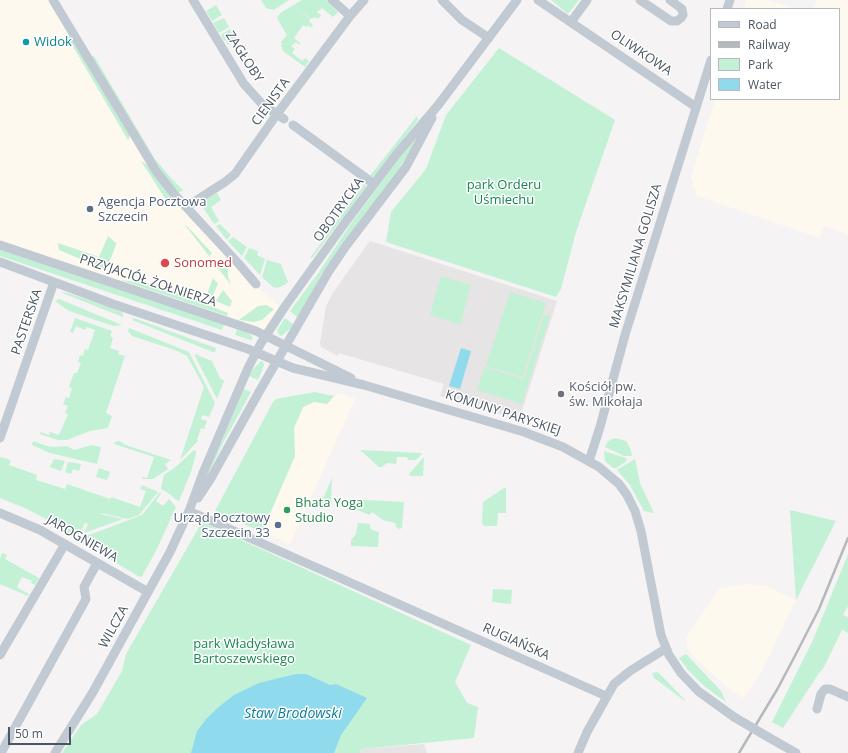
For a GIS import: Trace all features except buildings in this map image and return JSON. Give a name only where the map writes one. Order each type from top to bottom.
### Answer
[{"type":"street","points":[[53,0],[156,171],[170,190],[256,284]]},
{"type":"street","name":"ZAGŁOBY","points":[[193,0],[244,84],[262,104],[281,116]]},
{"type":"street","points":[[332,0],[350,16]]},
{"type":"street","name":"CIENISTA","points":[[186,207],[235,174],[281,116],[350,16],[364,0]]},
{"type":"street","points":[[442,0],[462,20],[489,38]]},
{"type":"street","name":"OBOTRYCKA","points":[[267,335],[286,305],[374,184],[396,155],[439,104],[517,0]]},
{"type":"street","name":"OLIWKOWA","points":[[538,0],[696,107]]},
{"type":"street","points":[[571,22],[587,0]]},
{"type":"street","points":[[640,0],[671,21],[676,21],[683,15],[682,9],[670,0]]},
{"type":"street","name":"MAKSYMILIANA GOLISZA","points":[[589,461],[627,331],[710,63]]},
{"type":"street","name":"OBOTRYCKA","points":[[286,345],[336,260],[406,166],[439,104]]},
{"type":"street","points":[[293,125],[374,184]]},
{"type":"street","name":"PRZYJACIÓŁ ŻOŁNIERZA","points":[[0,245],[247,328],[267,335],[286,345]]},
{"type":"street","points":[[0,262],[113,304],[256,352],[277,361]]},
{"type":"street","name":"PASTERSKA","points":[[0,438],[54,282]]},
{"type":"street","name":"WILCZA","points":[[55,753],[93,692],[148,592],[189,511],[203,473],[248,368],[267,335]]},
{"type":"street","name":"WILCZA","points":[[189,511],[211,478],[286,345]]},
{"type":"street","name":"KOMUNY PARYSKIEJ","points":[[286,345],[364,385]]},
{"type":"street","name":"KOMUNY PARYSKIEJ","points":[[277,361],[302,370],[364,385],[524,432],[563,447],[606,472],[619,484],[636,511],[660,633],[665,649]]},
{"type":"street","name":"RUGIAŃSKA","points":[[189,511],[606,696]]},
{"type":"street","name":"JAROGNIEWA","points":[[0,513],[28,524],[148,592]]},
{"type":"street","points":[[0,655],[64,544]]},
{"type":"street","points":[[1,753],[86,599],[84,587],[97,563]]},
{"type":"street","points":[[578,753],[587,732],[614,684],[620,678],[665,649],[676,667],[691,685],[707,699],[734,717],[796,753]]},
{"type":"street","points":[[817,709],[821,694],[825,689],[848,697]]},
{"type":"shaded area","points":[[0,0],[50,0],[143,156],[247,278],[281,308],[266,332],[0,242]]},
{"type":"shaded area","points":[[746,0],[768,0],[796,8],[744,8]]},
{"type":"shaded area","points":[[817,0],[848,0],[848,234],[824,226],[820,238],[697,196],[691,177],[715,100],[840,100],[840,8],[814,8]]},
{"type":"shaded area","points":[[370,241],[557,301],[519,420],[440,396],[444,384],[339,353],[338,356],[321,347],[320,344],[326,306],[334,291]]},
{"type":"shaded area","points":[[338,393],[355,399],[290,544],[262,532],[295,456],[294,428],[304,407],[314,402],[327,404]]},
{"type":"shaded area","points":[[747,584],[766,586],[796,600],[760,675],[743,698],[730,690],[693,656],[687,647],[686,637],[720,588]]},
{"type":"shaded area","points":[[424,744],[427,753],[360,753],[363,749]]},
{"type":"green space","points":[[261,0],[289,0],[274,10],[266,8]]},
{"type":"green space","points":[[302,0],[326,0],[338,12],[333,17],[322,8],[317,12],[321,15],[318,19],[315,17],[311,19],[294,7],[310,19],[309,21],[313,25],[311,28],[308,25],[307,27],[303,25],[294,38],[300,43],[299,45],[296,42],[291,46],[295,49],[292,53],[302,61],[305,58],[309,61],[305,67],[283,51],[281,42],[287,35],[277,18],[280,13]]},
{"type":"green space","points":[[551,0],[579,0],[568,14]]},
{"type":"green space","points":[[216,5],[222,15],[212,21],[206,11]]},
{"type":"green space","points":[[224,18],[229,27],[219,33],[213,23]]},
{"type":"green space","points":[[230,29],[237,39],[227,45],[226,40],[224,41],[221,35]]},
{"type":"green space","points":[[70,36],[130,136],[128,140],[68,38]]},
{"type":"green space","name":"park Orderu Uśmiechu","points":[[499,48],[615,120],[576,232],[561,289],[556,297],[386,242],[391,212],[426,169],[446,115]]},
{"type":"green space","points":[[94,56],[155,159],[183,190],[178,193],[162,174],[92,57]]},
{"type":"green space","points":[[417,116],[418,120],[374,177],[370,176]]},
{"type":"green space","points":[[415,137],[416,138],[409,153],[398,170],[340,247],[321,275],[298,318],[290,311],[319,272],[352,222]]},
{"type":"green space","points":[[141,161],[146,164],[173,198],[168,203]]},
{"type":"green space","points":[[365,183],[366,187],[313,257],[310,258]]},
{"type":"green space","points":[[217,193],[221,200],[211,207],[219,221],[214,224],[200,203]]},
{"type":"green space","points":[[220,224],[231,235],[227,240],[216,226]]},
{"type":"green space","points":[[185,225],[212,253],[209,256]]},
{"type":"green space","points":[[108,236],[116,243],[116,245],[108,265],[104,269],[59,250],[58,243],[99,257]]},
{"type":"green space","points":[[233,237],[247,247],[242,256],[228,241]]},
{"type":"green space","points":[[249,248],[258,251],[257,255],[265,259],[260,275],[244,258]]},
{"type":"green space","points":[[0,249],[224,324],[222,330],[0,256]]},
{"type":"green space","points":[[267,260],[281,264],[288,282],[277,288],[273,287],[262,277]]},
{"type":"green space","points":[[223,263],[228,265],[228,276],[231,285],[217,267]]},
{"type":"green space","points":[[441,276],[471,285],[460,325],[430,315]]},
{"type":"green space","points":[[213,278],[218,284],[211,299],[206,297]]},
{"type":"green space","points":[[120,280],[154,284],[228,313],[227,316]]},
{"type":"green space","points":[[223,290],[232,301],[230,307],[216,301]]},
{"type":"green space","points":[[60,292],[68,293],[111,308],[123,313],[123,317]]},
{"type":"green space","points":[[510,292],[546,303],[523,377],[486,366]]},
{"type":"green space","points":[[59,299],[122,325],[113,326],[69,311],[55,301]]},
{"type":"green space","points":[[266,305],[274,309],[262,320],[254,322],[239,320],[258,306]]},
{"type":"green space","points":[[544,315],[550,316],[522,404],[477,390],[484,367],[524,379]]},
{"type":"green space","points":[[75,318],[112,331],[110,336],[113,338],[110,348],[119,351],[118,354],[125,356],[106,413],[112,416],[108,428],[90,431],[67,440],[58,440],[40,434],[41,432],[49,435],[50,432],[59,435],[68,414],[65,413],[68,406],[63,404],[66,397],[69,398],[72,388],[69,387],[74,373],[77,373],[81,363],[78,362],[80,355],[83,356],[85,349],[88,350],[95,330],[87,327],[85,330],[76,326],[73,333],[70,332]]},
{"type":"green space","points":[[134,318],[216,348],[215,352],[132,320]]},
{"type":"green space","points":[[285,318],[294,325],[280,336],[277,330]]},
{"type":"green space","points":[[129,328],[189,352],[215,403],[209,417],[202,415],[201,419],[207,421],[204,429],[201,428],[198,441],[180,460],[204,387],[187,356],[175,350],[132,336],[128,331]]},
{"type":"green space","points":[[237,329],[248,333],[253,339],[251,340],[235,335]]},
{"type":"green space","points":[[195,354],[212,361],[220,378],[224,381],[217,399],[195,356]]},
{"type":"green space","points":[[261,361],[264,365],[258,380],[249,376]]},
{"type":"green space","points":[[244,389],[251,392],[223,443],[192,509],[190,509],[223,438]]},
{"type":"green space","points":[[315,392],[334,396],[327,404],[314,402],[303,407],[294,428],[295,456],[262,532],[215,511],[273,402],[276,399]]},
{"type":"green space","points":[[615,438],[626,441],[632,456],[624,456],[605,447],[608,441]]},
{"type":"green space","points":[[33,441],[47,446],[67,446],[74,450],[92,445],[101,447],[97,464],[50,453],[32,445]]},
{"type":"green space","points":[[119,441],[123,444],[171,460],[165,464],[168,469],[153,479],[142,479],[143,477],[147,478],[154,457],[114,444],[115,442]]},
{"type":"green space","points":[[194,450],[196,451],[196,454],[191,472],[178,501],[161,489],[164,475],[177,466]]},
{"type":"green space","points":[[360,450],[422,454],[416,460],[408,460],[407,457],[397,457],[396,464],[387,463],[382,467],[379,467]]},
{"type":"green space","points":[[604,451],[626,458],[627,461],[616,468],[613,468],[605,461]]},
{"type":"green space","points":[[0,457],[11,460],[9,465],[37,475],[36,480],[65,489],[67,484],[110,499],[111,497],[140,507],[146,491],[140,489],[142,485],[158,492],[139,515],[128,519],[101,513],[123,519],[84,533],[88,524],[85,523],[79,535],[73,537],[63,532],[60,526],[25,508],[0,498]]},
{"type":"green space","points":[[423,458],[423,476],[410,476],[409,474]]},
{"type":"green space","points":[[54,459],[65,461],[61,471],[50,467]]},
{"type":"green space","points":[[635,459],[640,483],[654,513],[644,511],[630,485],[617,470]]},
{"type":"green space","points":[[68,462],[81,464],[79,471],[73,469],[71,474],[65,472]]},
{"type":"green space","points":[[99,468],[110,472],[107,480],[96,477]]},
{"type":"green space","points":[[332,478],[331,504],[321,503]]},
{"type":"green space","points":[[506,488],[506,513],[498,513],[497,526],[484,526],[482,523],[483,502]]},
{"type":"green space","points":[[160,492],[161,494],[156,501],[163,506],[169,499],[176,507],[156,551],[142,576],[138,576],[78,540],[142,515]]},
{"type":"green space","points":[[350,499],[404,502],[402,528],[399,529],[396,527],[395,523],[383,520],[372,512],[369,515],[346,505],[347,501]]},
{"type":"green space","points":[[790,510],[836,521],[796,600]]},
{"type":"green space","name":"park Władysława Bartoszewskiego","points":[[202,522],[471,645],[455,682],[467,703],[478,707],[474,738],[362,749],[360,753],[62,753],[81,725],[97,714],[122,671],[126,654]]},
{"type":"green space","points":[[358,523],[370,524],[370,528],[372,530],[379,532],[378,547],[351,546],[351,540],[356,534]]},
{"type":"green space","points":[[2,553],[7,555],[5,559],[39,578],[35,585],[31,583],[32,581],[22,577],[17,587],[13,585],[29,594],[28,596],[0,584],[0,559]]},
{"type":"green space","points":[[848,554],[848,606],[843,615],[848,617],[848,633],[842,630],[823,669],[783,728],[772,722],[813,640]]},
{"type":"green space","points":[[493,589],[512,590],[511,604],[492,602]]},
{"type":"green space","points":[[686,654],[721,691],[726,702],[704,686],[688,670],[679,658]]},
{"type":"green space","points":[[658,672],[685,701],[654,678],[652,673]]},
{"type":"water","points":[[461,348],[471,351],[460,389],[449,386]]},
{"type":"water","name":"Staw Brodowski","points":[[296,674],[306,674],[330,685],[336,684],[367,698],[341,735],[334,753],[191,753],[197,731],[207,718],[234,695],[259,683]]},
{"type":"railway","points":[[739,753],[778,688],[819,609],[848,538]]},
{"type":"place","name":"Widok","points":[[26,42]]},
{"type":"place","name":"Agencja Pocztowa Szczecin","points":[[90,209]]},
{"type":"place","name":"Sonomed","points":[[165,263]]},
{"type":"place","name":"Kościół pw. św. Mikołaja","points":[[561,394]]},
{"type":"place","name":"Bhata Yoga Studio","points":[[287,510]]},
{"type":"place","name":"Urząd Pocztowy Szczecin 33","points":[[278,525]]}]
